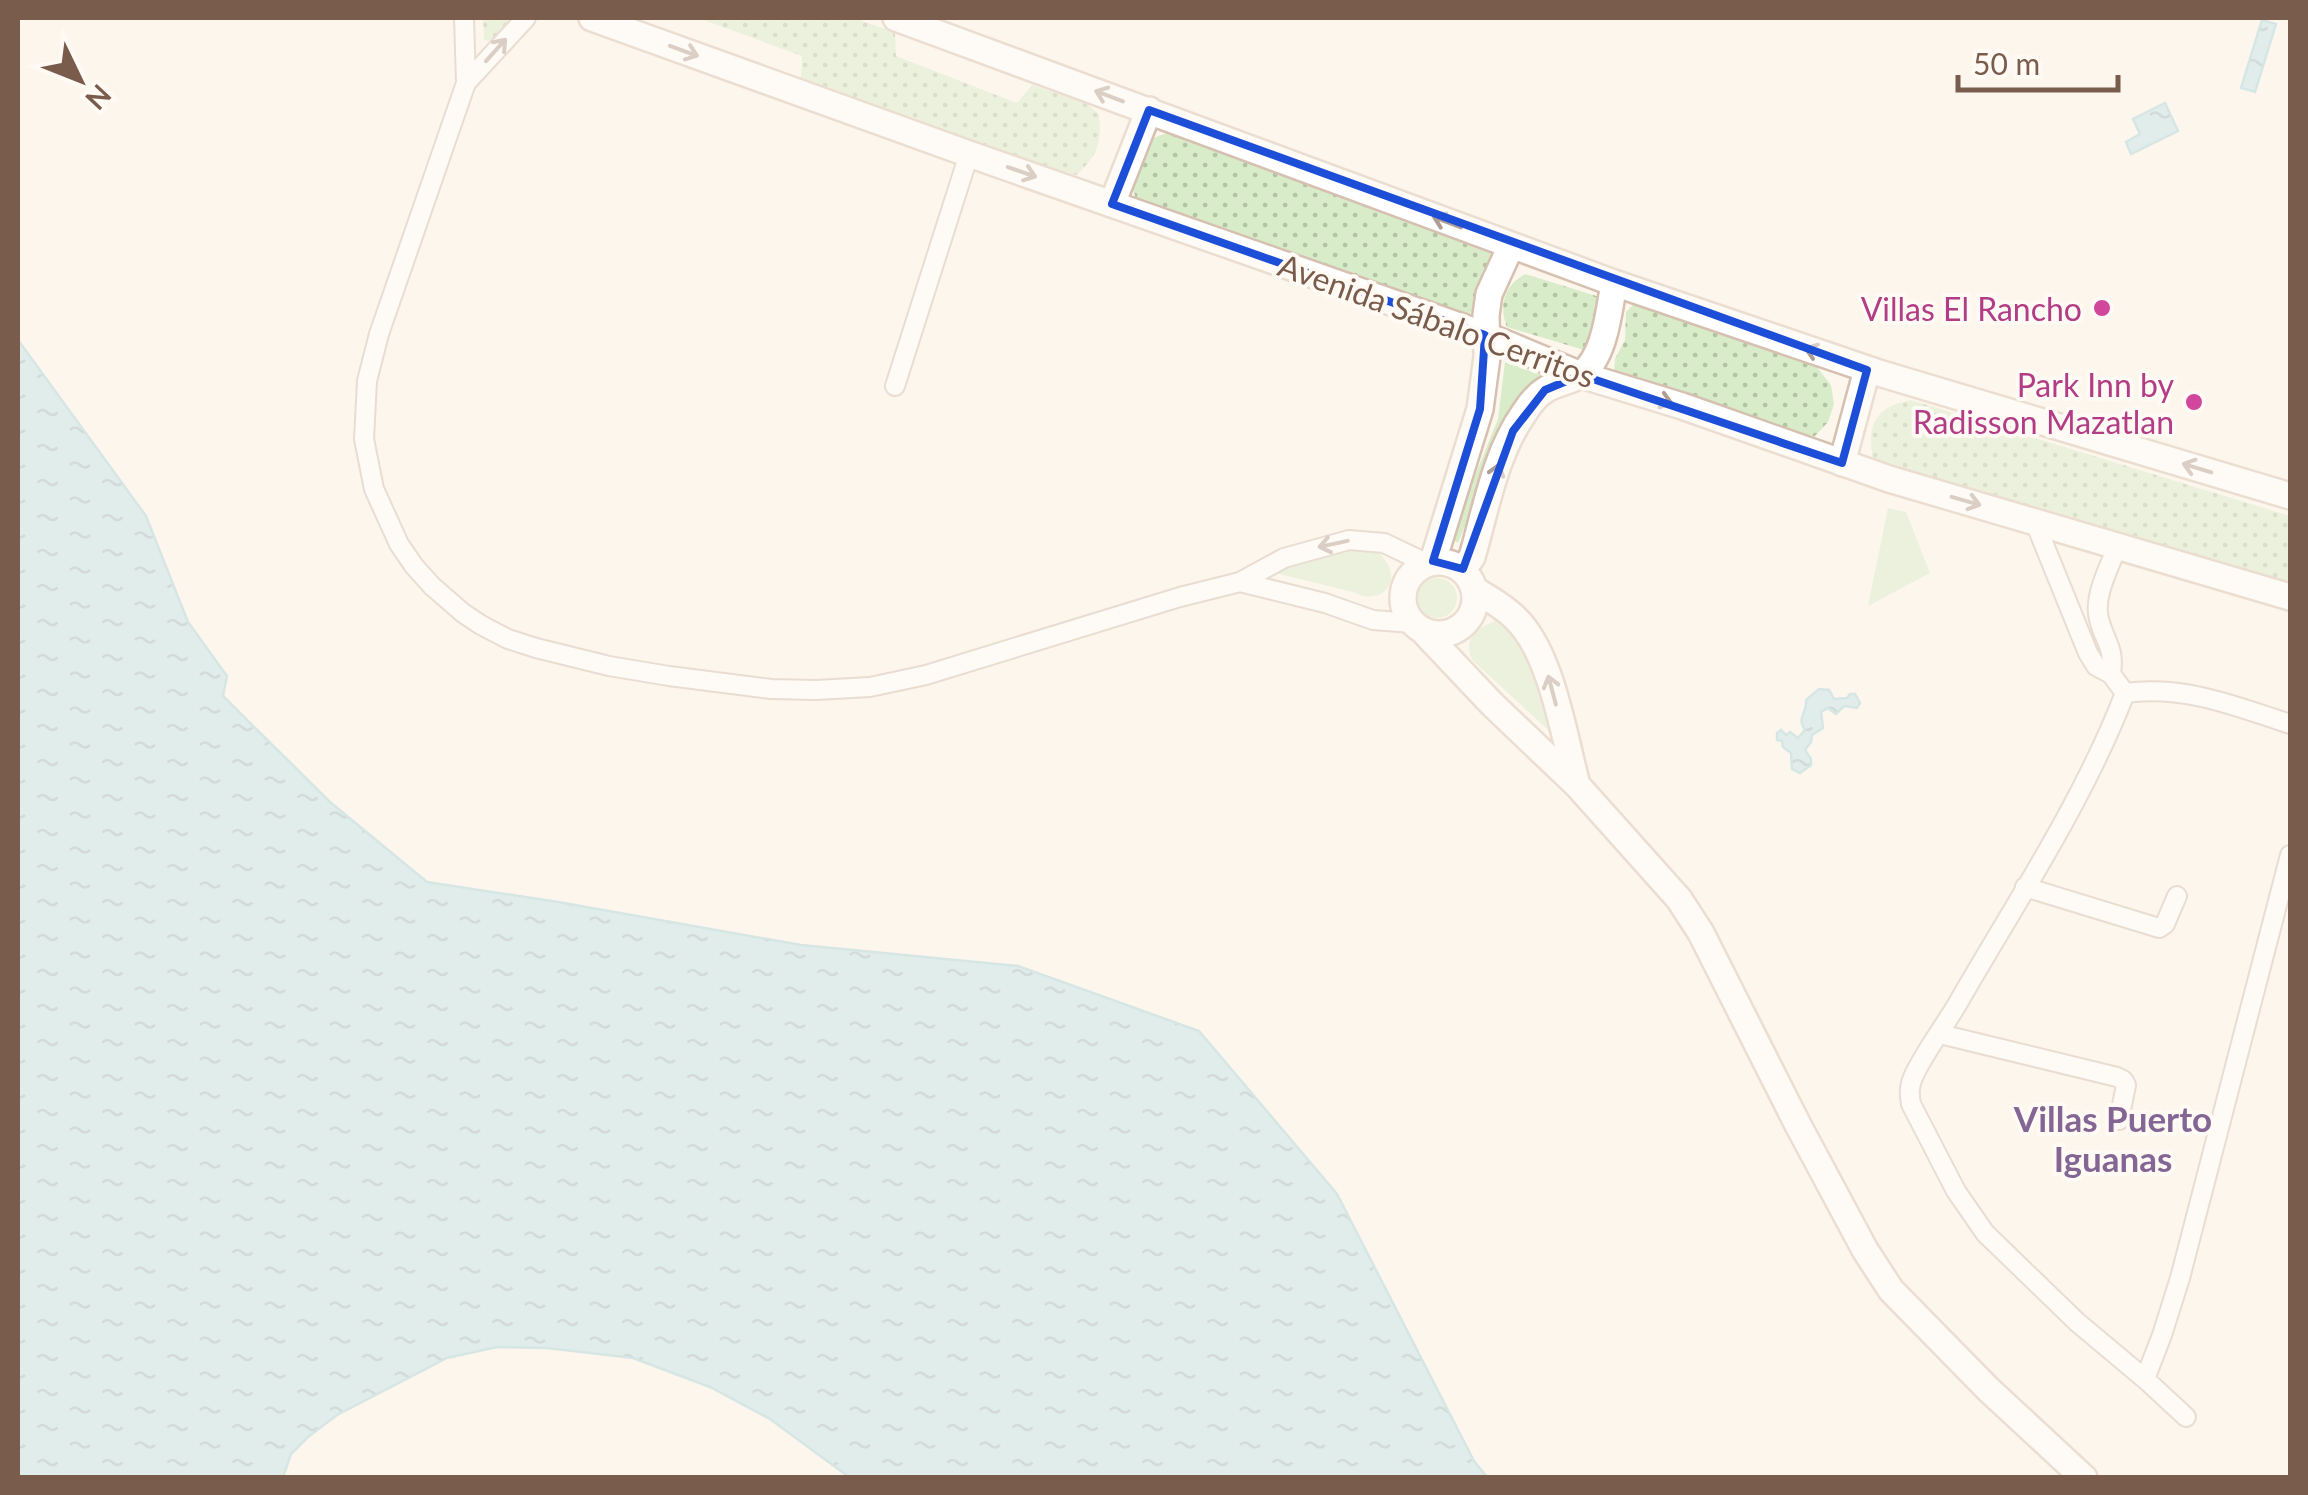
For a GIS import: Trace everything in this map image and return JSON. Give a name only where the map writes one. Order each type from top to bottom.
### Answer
[{"type":"main road","name":"Avenida Sábalo Cerritos","points":[[592,18],[1486,335],[1581,375],[1842,463],[2290,597]]},
{"type":"main road","points":[[896,18],[1511,246],[1867,370],[2290,496]]},
{"type":"main road","points":[[1112,204],[1148,110]]},
{"type":"main road","points":[[1511,246],[1489,294],[1480,409],[1429,562],[1409,577],[1404,588],[1406,612],[1492,704],[1577,784],[1678,899],[1702,932],[1798,1125],[1865,1250],[1891,1290],[2084,1478]]},
{"type":"main road","points":[[1417,626],[1433,634],[1445,634],[1466,623],[1473,613],[1476,602],[1469,580],[1472,557],[1512,431],[1545,390],[1581,375],[1605,333],[1614,283]]},
{"type":"main road","points":[[1842,463],[1867,370]]},
{"type":"main road","points":[[1429,562],[1452,563],[1514,616],[1532,637],[1544,664],[1577,784]]},
{"type":"street","points":[[464,18],[466,83],[379,334],[368,381],[364,425],[374,489],[399,544],[432,586],[472,619],[508,639],[609,666],[736,685],[816,690],[870,686],[926,675],[1240,582],[1284,558],[1348,540],[1384,543],[1429,562]]},
{"type":"street","points":[[466,83],[526,18]]},
{"type":"street","points":[[895,386],[969,154]]},
{"type":"street","points":[[2034,520],[2073,621],[2096,666],[2111,674],[2126,693]]},
{"type":"street","points":[[2111,674],[2114,659],[2098,616],[2098,599],[2117,547]]},
{"type":"street","points":[[1240,582],[1325,603],[1372,620],[1417,626]]},
{"type":"street","points":[[2073,621],[2098,616]]},
{"type":"street","points":[[2126,693],[2176,691],[2290,724]]},
{"type":"street","points":[[2126,693],[2093,766],[1908,1091],[1956,1191],[1984,1233],[2077,1322],[2186,1417]]},
{"type":"street","points":[[2145,1379],[2180,1278],[2290,856]]},
{"type":"street","points":[[2025,887],[2159,928],[2165,924],[2177,896]]},
{"type":"street","points":[[1940,1034],[2117,1077],[2126,1086],[2119,1120]]},
{"type":"highlighted area","points":[[1149,110],[1867,370],[1842,463],[1581,375],[1545,390],[1513,431],[1463,569],[1433,561],[1480,409],[1485,335],[1112,204]]},
{"type":"green space","points":[[483,18],[510,18],[493,42],[484,40]]},
{"type":"green space","points":[[698,18],[853,18],[895,32],[896,56],[1017,103],[1032,85],[1087,104],[1099,114],[1097,148],[1077,175],[1054,170],[801,79],[802,56]]},
{"type":"green space","points":[[1168,133],[1492,250],[1490,277],[1482,295],[1466,317],[1148,206],[1136,199],[1127,171],[1143,147]]},
{"type":"green space","points":[[1525,274],[1603,298],[1587,351],[1507,327],[1505,296]]},
{"type":"green space","points":[[1635,303],[1816,366],[1831,385],[1834,404],[1828,422],[1815,436],[1799,441],[1614,373],[1615,359],[1625,340],[1626,312]]},
{"type":"green space","points":[[1505,362],[1542,375],[1509,418],[1458,543],[1450,538],[1498,419]]},
{"type":"green space","points":[[1911,400],[2290,516],[2290,589],[1874,465],[1871,442],[1876,420],[1889,407]]},
{"type":"green space","points":[[1888,508],[1906,512],[1930,573],[1868,606]]},
{"type":"green space","points":[[1368,546],[1389,565],[1391,575],[1384,591],[1376,596],[1275,573],[1332,553]]},
{"type":"green space","points":[[1437,578],[1451,584],[1457,598],[1451,612],[1437,618],[1423,612],[1417,598],[1423,584]]},
{"type":"green space","points":[[1495,621],[1509,627],[1530,653],[1558,739],[1472,660],[1470,641]]},
{"type":"water","points":[[2262,20],[2276,24],[2255,92],[2241,88]]},
{"type":"water","points":[[2165,103],[2178,131],[2131,154],[2126,142],[2140,134],[2133,119]]},
{"type":"water","points":[[18,340],[146,516],[188,622],[227,676],[223,696],[330,802],[427,882],[801,945],[1018,966],[1199,1031],[1337,1194],[1474,1461],[1487,1477],[849,1477],[770,1419],[710,1387],[633,1358],[547,1348],[497,1347],[447,1358],[337,1415],[291,1454],[283,1477],[18,1477]]},
{"type":"water","points":[[1819,689],[1829,690],[1834,699],[1855,694],[1860,703],[1857,708],[1844,706],[1836,714],[1828,708],[1821,712],[1823,728],[1812,735],[1805,750],[1811,765],[1800,773],[1792,769],[1791,753],[1777,740],[1777,733],[1790,732],[1798,738],[1805,730],[1802,722],[1806,700]]},
{"type":"place","name":"Villas El Rancho","points":[[2102,308]]},
{"type":"place","name":"Park Inn by Radisson Mazatlan","points":[[2194,402]]},
{"type":"district","name":"Villas Puerto Iguanas","points":[[2113,1138]]}]
